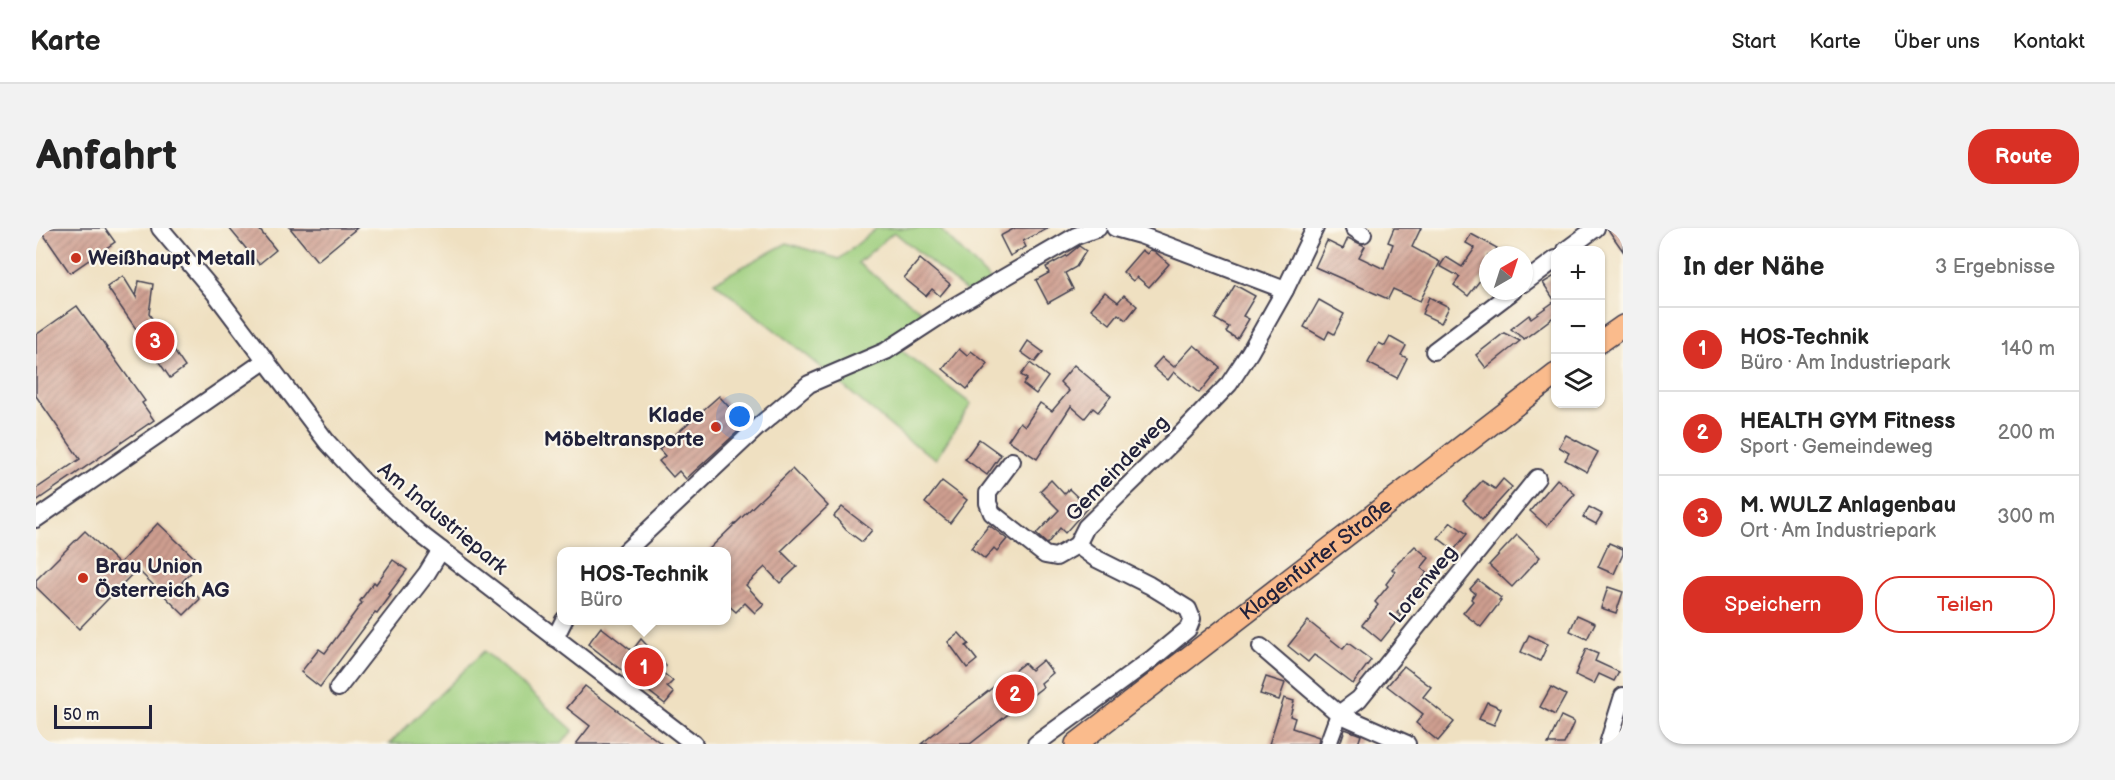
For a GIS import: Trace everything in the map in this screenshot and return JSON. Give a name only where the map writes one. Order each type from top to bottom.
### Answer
[{"type":"main road","points":[[1605,339],[1623,326]]},
{"type":"main road","name":"Klagenfurter Straße","points":[[1076,744],[1551,378]]},
{"type":"street","name":"Am Industriepark","points":[[160,228],[214,292],[327,442],[356,473],[419,533],[693,744]]},
{"type":"street","points":[[630,547],[760,425],[809,384],[886,351],[955,306],[1077,236],[1098,228]]},
{"type":"street","points":[[1115,228],[1142,232],[1285,290]]},
{"type":"street","name":"Gemeindeweg","points":[[1036,744],[1153,658],[1188,629],[1192,619],[1188,609],[1149,585],[1095,558],[1077,545],[1086,527],[1185,430],[1228,384],[1250,352],[1285,290],[1315,228]]},
{"type":"street","points":[[1571,246],[1596,228]]},
{"type":"street","points":[[1533,276],[1551,263]]},
{"type":"street","points":[[1434,351],[1502,300]]},
{"type":"street","points":[[36,519],[266,360]]},
{"type":"street","points":[[1012,461],[988,493],[988,503],[992,513],[1045,555],[1056,557],[1077,545]]},
{"type":"street","name":"Lorenweg","points":[[1339,714],[1359,699],[1537,478]]},
{"type":"street","points":[[338,688],[427,573],[441,550]]},
{"type":"street","points":[[555,638],[562,625]]},
{"type":"street","points":[[1261,646],[1339,714],[1407,744]]},
{"type":"street","points":[[1608,744],[1623,696]]},
{"type":"street","points":[[1328,744],[1339,714]]},
{"type":"green space","points":[[877,228],[939,228],[992,282],[971,295],[894,232],[858,263],[929,317],[890,339],[902,351],[971,404],[936,459],[906,439],[810,358],[714,282],[787,243],[839,259]]},
{"type":"green space","points":[[484,651],[573,730],[562,744],[389,744]]},
{"type":"building","name":"Weißhaupt Metall","points":[[39,228],[105,228],[115,242],[70,273]]},
{"type":"building","points":[[229,228],[258,228],[276,250],[259,264]]},
{"type":"building","points":[[290,228],[357,228],[317,261]]},
{"type":"building","points":[[1015,228],[1049,228],[1023,241],[1026,247],[1010,256],[1000,236]]},
{"type":"building","points":[[1394,228],[1421,228],[1412,247],[1440,262],[1420,301],[1393,289],[1388,299],[1315,267],[1327,241],[1343,249],[1348,238],[1365,246],[1359,257],[1384,269],[1393,244],[1388,242]]},
{"type":"building","points":[[1607,228],[1623,228],[1623,251]]},
{"type":"building","points":[[1471,234],[1493,246],[1479,246],[1479,282],[1468,296],[1454,285],[1460,277],[1440,266],[1446,257],[1462,267],[1475,248],[1466,243]]},
{"type":"building","points":[[1079,246],[1086,251],[1076,267],[1065,273],[1073,289],[1048,303],[1036,280],[1049,273],[1046,267]]},
{"type":"building","points":[[1142,250],[1147,254],[1150,250],[1154,251],[1169,264],[1149,287],[1137,277],[1133,281],[1123,272]]},
{"type":"building","points":[[920,259],[950,284],[940,296],[932,289],[926,296],[904,278]]},
{"type":"building","points":[[123,276],[136,297],[139,281],[153,284],[149,314],[185,367],[170,378],[107,287]]},
{"type":"building","points":[[1551,278],[1551,295],[1543,283]]},
{"type":"building","points":[[1235,285],[1255,296],[1243,316],[1249,319],[1237,339],[1226,332],[1229,327],[1215,319]]},
{"type":"building","points":[[1105,292],[1118,302],[1124,295],[1137,306],[1126,320],[1118,314],[1110,324],[1091,309]]},
{"type":"building","points":[[1429,297],[1449,307],[1441,323],[1422,314]]},
{"type":"building","points":[[1319,300],[1344,314],[1334,334],[1329,331],[1325,339],[1304,327]]},
{"type":"building","points":[[1551,304],[1551,319],[1524,339],[1511,329],[1529,315],[1531,318]]},
{"type":"building","points":[[77,306],[145,401],[142,403],[154,420],[36,501],[36,489],[80,459],[36,396],[36,335]]},
{"type":"building","points":[[1504,333],[1520,341],[1486,368],[1476,355]]},
{"type":"building","points":[[1390,337],[1406,346],[1401,355],[1407,358],[1397,378],[1368,363],[1379,343],[1385,346]]},
{"type":"building","points":[[1028,341],[1043,352],[1035,362],[1021,352]]},
{"type":"building","points":[[1194,345],[1220,367],[1199,393],[1174,372],[1168,380],[1153,367],[1162,357],[1174,367]]},
{"type":"building","points":[[959,349],[967,356],[971,351],[988,364],[967,389],[943,369]]},
{"type":"building","points":[[1030,363],[1048,377],[1036,394],[1023,384],[1027,379],[1021,375]]},
{"type":"building","points":[[1074,365],[1111,396],[1098,412],[1093,408],[1085,418],[1071,406],[1037,459],[1008,440],[1020,422],[1025,426],[1040,403],[1052,411],[1069,391],[1060,382]]},
{"type":"building","points":[[719,396],[745,425],[686,479],[679,471],[673,477],[659,461],[665,456],[659,449]]},
{"type":"building","points":[[1566,435],[1598,452],[1587,472],[1565,460],[1569,453],[1559,447]]},
{"type":"building","points":[[979,439],[1001,455],[987,475],[965,459]]},
{"type":"building","points":[[792,469],[828,506],[781,551],[797,567],[780,583],[765,567],[746,585],[764,605],[755,613],[745,603],[736,612],[731,608],[731,547],[711,547]]},
{"type":"building","points":[[1503,479],[1512,487],[1482,520],[1463,501],[1482,481],[1495,489]]},
{"type":"building","points":[[1557,479],[1575,494],[1547,526],[1530,511]]},
{"type":"building","points":[[1051,480],[1064,494],[1069,489],[1088,507],[1065,533],[1060,528],[1047,544],[1036,534],[1059,510],[1040,491]]},
{"type":"building","points":[[942,481],[967,500],[950,523],[925,503]]},
{"type":"building","points":[[842,507],[872,530],[862,542],[846,530],[834,516]]},
{"type":"building","points":[[1589,507],[1602,514],[1596,524],[1583,517]]},
{"type":"building","points":[[1451,522],[1467,534],[1454,550],[1438,538]]},
{"type":"building","points":[[158,523],[200,563],[182,582],[200,599],[184,615],[137,569],[79,629],[36,587],[36,580],[85,531],[119,564]]},
{"type":"building","points":[[989,525],[1007,539],[997,551],[994,548],[985,559],[971,548]]},
{"type":"building","points":[[1517,535],[1540,557],[1512,587],[1489,565]]},
{"type":"building","points":[[1609,543],[1623,549],[1614,574],[1598,567]]},
{"type":"building","points":[[1415,546],[1429,558],[1421,568],[1427,573],[1402,605],[1397,613],[1401,616],[1381,641],[1362,625],[1378,605],[1375,602],[1388,586],[1386,584],[1395,572],[1392,569]]},
{"type":"building","points":[[393,560],[407,570],[377,614],[375,613],[320,687],[301,672],[319,649],[325,653],[362,603],[360,601],[374,582],[376,584]]},
{"type":"building","points":[[1478,580],[1501,598],[1481,627],[1463,613],[1473,601],[1471,599],[1475,593],[1470,589]]},
{"type":"building","points":[[1608,587],[1623,592],[1616,613],[1601,608]]},
{"type":"building","points":[[1577,615],[1595,623],[1587,639],[1570,631]]},
{"type":"building","points":[[1308,621],[1343,649],[1348,643],[1371,660],[1353,684],[1314,655],[1308,662],[1288,646]]},
{"type":"building","points":[[601,627],[632,651],[641,639],[666,666],[662,672],[673,681],[667,687],[674,693],[665,704],[588,644]]},
{"type":"building","points":[[959,633],[969,644],[966,646],[977,660],[967,668],[948,642]]},
{"type":"building","points":[[1529,635],[1548,644],[1540,661],[1521,652]]},
{"type":"building","points":[[1586,649],[1598,654],[1595,661],[1619,672],[1614,681],[1599,674],[1594,684],[1575,675]]},
{"type":"building","points":[[1043,660],[1053,673],[1041,683],[1043,687],[970,744],[921,744],[1024,663],[1031,670]]},
{"type":"building","points":[[1404,666],[1431,687],[1423,697],[1454,722],[1438,741],[1416,723],[1423,714],[1387,686]]},
{"type":"building","points":[[1266,677],[1285,683],[1279,700],[1260,694]]},
{"type":"building","points":[[585,686],[662,744],[576,744],[590,726],[567,708]]},
{"type":"building","points":[[1551,687],[1566,695],[1555,715],[1540,707]]},
{"type":"building","points":[[1284,698],[1294,701],[1290,716],[1295,718],[1292,728],[1319,737],[1318,744],[1269,744]]},
{"type":"building","points":[[1487,702],[1501,708],[1494,725],[1479,719]]},
{"type":"building","points":[[1561,716],[1574,722],[1564,744],[1548,744]]},
{"type":"building","points":[[1345,729],[1361,735],[1358,744],[1340,744]]},
{"type":"place","name":"Weißhaupt Metall","points":[[76,258]]},
{"type":"place","name":"M. WULZ Anlagenbau","points":[[155,341]]},
{"type":"place","name":"Klade Möbeltransporte","points":[[716,427]]},
{"type":"place","name":"Brau Union Österreich AG","points":[[83,578]]},
{"type":"place","name":"HOS-Technik","points":[[644,667]]},
{"type":"place","name":"HEALTH GYM Fitness","points":[[1015,694]]}]
